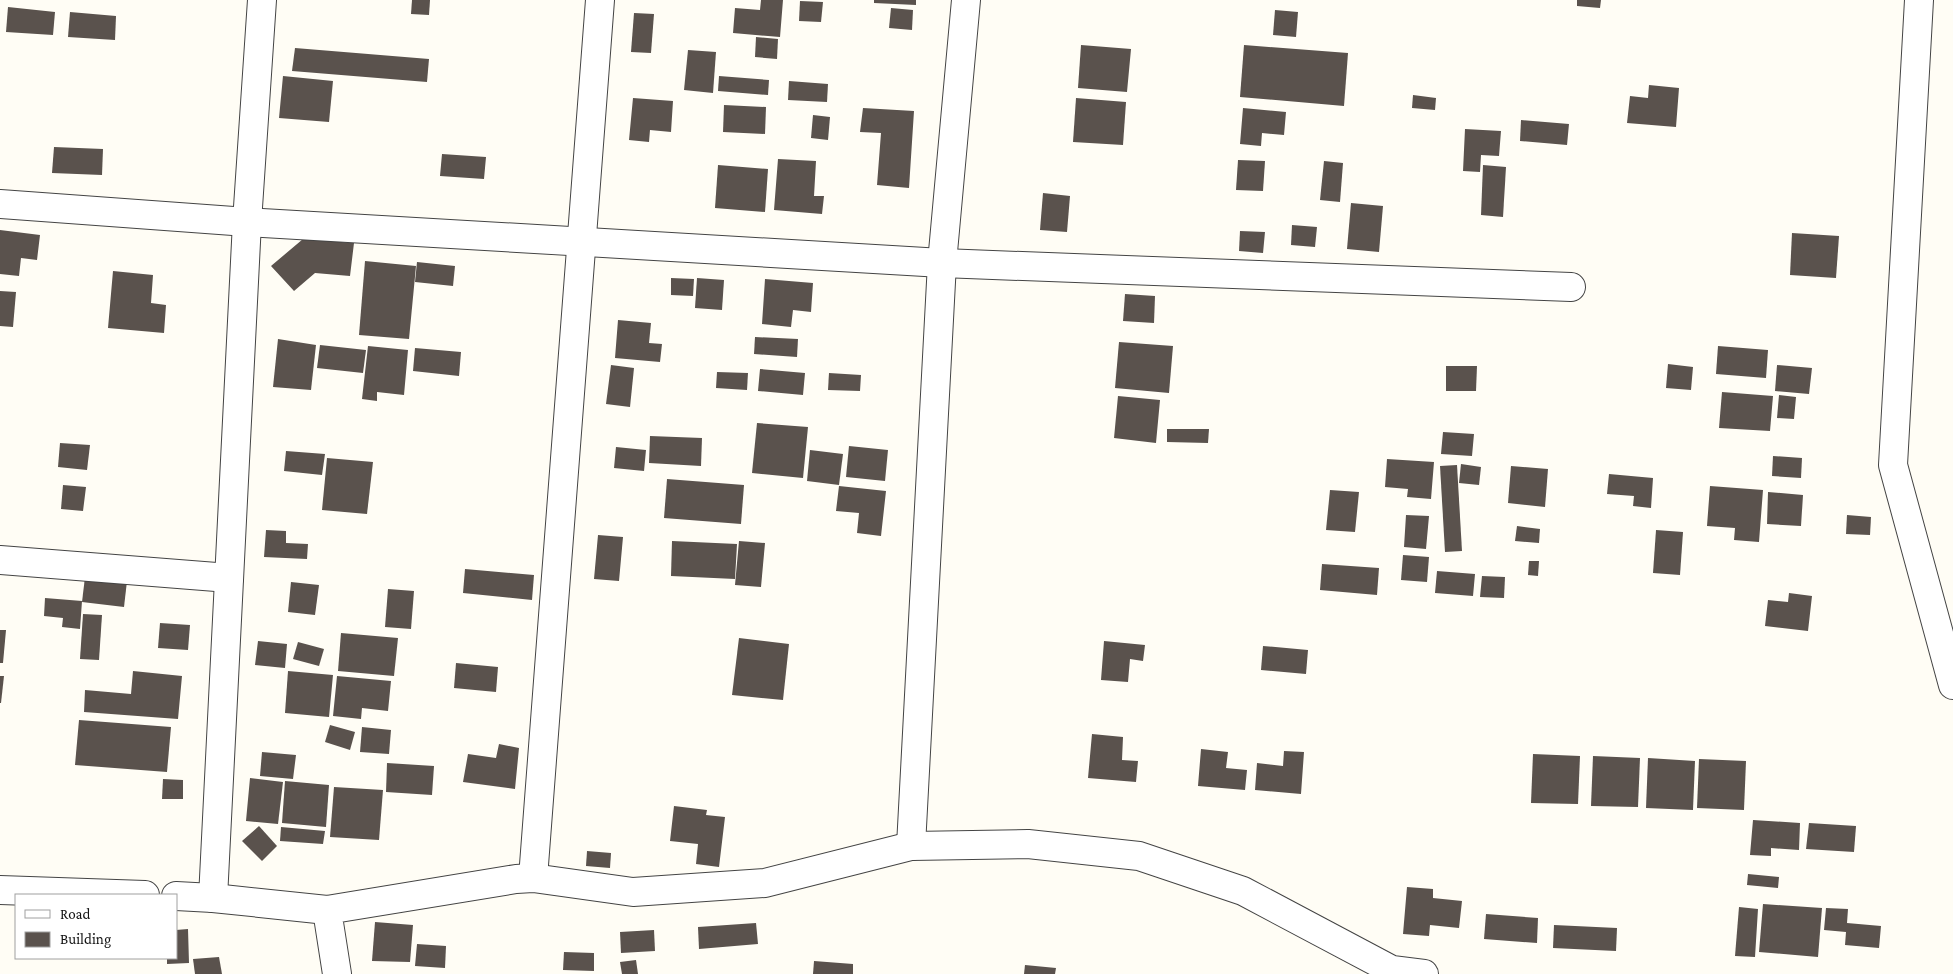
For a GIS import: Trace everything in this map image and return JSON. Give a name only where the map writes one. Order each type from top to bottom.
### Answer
[{"type":"street","points":[[213,898],[247,222],[262,0]]},
{"type":"street","points":[[533,878],[600,0]]},
{"type":"street","points":[[911,846],[942,264],[966,0]]},
{"type":"street","points":[[1919,0],[1893,466],[1953,685]]},
{"type":"street","points":[[0,204],[247,222],[942,264],[1571,287]]},
{"type":"street","points":[[0,560],[229,578]]},
{"type":"street","points":[[178,896],[327,910],[533,878],[633,892],[765,883],[911,846],[1028,844],[1139,856],[1243,891],[1392,970],[1424,974]]},
{"type":"street","points":[[0,890],[116,894]]},
{"type":"street","points":[[327,910],[337,974]]},
{"type":"building","points":[[412,0],[430,0],[429,15],[411,14]]},
{"type":"building","points":[[761,0],[783,0],[780,37],[733,33],[735,8],[760,10]]},
{"type":"building","points":[[874,0],[916,0],[916,5],[874,3]]},
{"type":"building","points":[[1577,0],[1601,0],[1600,8],[1577,6]]},
{"type":"building","points":[[800,1],[823,2],[821,22],[799,21]]},
{"type":"building","points":[[8,7],[55,12],[53,35],[6,32]]},
{"type":"building","points":[[891,8],[913,10],[912,30],[889,28]]},
{"type":"building","points":[[1275,10],[1298,12],[1296,37],[1273,35]]},
{"type":"building","points":[[70,12],[116,16],[115,40],[68,37]]},
{"type":"building","points":[[634,13],[654,14],[651,53],[631,52]]},
{"type":"building","points":[[756,37],[778,39],[777,59],[755,57]]},
{"type":"building","points":[[1081,45],[1131,49],[1127,92],[1078,88]]},
{"type":"building","points":[[1244,45],[1348,53],[1344,106],[1240,97]]},
{"type":"building","points":[[295,48],[429,59],[427,82],[292,71]]},
{"type":"building","points":[[688,50],[716,52],[713,93],[684,90]]},
{"type":"building","points":[[283,76],[333,81],[329,122],[279,118]]},
{"type":"building","points":[[719,76],[769,80],[768,95],[718,91]]},
{"type":"building","points":[[789,81],[828,84],[827,102],[788,100]]},
{"type":"building","points":[[1649,85],[1679,88],[1676,127],[1627,123],[1630,96],[1648,98]]},
{"type":"building","points":[[1413,95],[1436,98],[1435,110],[1412,108]]},
{"type":"building","points":[[633,98],[673,101],[671,132],[650,130],[649,142],[629,140]]},
{"type":"building","points":[[1076,98],[1126,102],[1123,145],[1073,142]]},
{"type":"building","points":[[724,105],[766,107],[765,134],[723,132]]},
{"type":"building","points":[[863,108],[914,111],[909,188],[877,185],[881,133],[860,132]]},
{"type":"building","points":[[1243,108],[1286,112],[1284,135],[1262,133],[1261,146],[1240,144]]},
{"type":"building","points":[[813,115],[830,117],[828,140],[811,138]]},
{"type":"building","points":[[1521,120],[1569,124],[1567,145],[1520,141]]},
{"type":"building","points":[[1465,129],[1501,131],[1499,156],[1481,155],[1480,172],[1463,171]]},
{"type":"building","points":[[54,147],[103,149],[102,175],[52,173]]},
{"type":"building","points":[[442,154],[486,157],[484,179],[440,176]]},
{"type":"building","points":[[778,159],[816,161],[814,196],[824,196],[822,214],[774,210]]},
{"type":"building","points":[[1238,160],[1265,161],[1263,191],[1236,190]]},
{"type":"building","points":[[1324,161],[1343,163],[1340,202],[1320,200]]},
{"type":"building","points":[[718,165],[768,169],[765,212],[715,208]]},
{"type":"building","points":[[1483,165],[1506,167],[1503,217],[1481,215]]},
{"type":"building","points":[[1043,193],[1070,196],[1067,232],[1040,230]]},
{"type":"building","points":[[1351,203],[1383,206],[1379,252],[1347,249]]},
{"type":"building","points":[[1292,225],[1317,227],[1315,247],[1291,245]]},
{"type":"building","points":[[0,230],[40,235],[37,260],[21,258],[19,276],[0,274]]},
{"type":"building","points":[[1240,231],[1265,232],[1263,253],[1239,251]]},
{"type":"building","points":[[1792,233],[1839,236],[1836,278],[1790,275]]},
{"type":"building","points":[[303,239],[354,243],[350,276],[315,273],[294,291],[271,266]]},
{"type":"building","points":[[365,261],[416,266],[409,339],[359,335]]},
{"type":"building","points":[[417,262],[455,266],[453,286],[415,282]]},
{"type":"building","points":[[113,271],[153,275],[151,303],[166,305],[164,333],[108,328]]},
{"type":"building","points":[[671,278],[694,279],[693,296],[671,295]]},
{"type":"building","points":[[697,278],[724,280],[722,310],[695,308]]},
{"type":"building","points":[[765,279],[813,283],[811,312],[793,310],[791,327],[762,324]]},
{"type":"building","points":[[0,291],[16,292],[13,327],[0,326]]},
{"type":"building","points":[[1125,294],[1155,296],[1154,323],[1123,321]]},
{"type":"building","points":[[618,320],[651,323],[649,343],[662,344],[660,362],[615,358]]},
{"type":"building","points":[[755,337],[798,339],[797,357],[754,354]]},
{"type":"building","points":[[278,339],[316,345],[311,390],[273,387]]},
{"type":"building","points":[[1119,342],[1173,346],[1169,393],[1115,388]]},
{"type":"building","points":[[320,345],[366,350],[363,373],[317,368]]},
{"type":"building","points":[[368,346],[408,350],[404,395],[377,392],[377,401],[362,399]]},
{"type":"building","points":[[1718,346],[1768,350],[1766,378],[1716,374]]},
{"type":"building","points":[[415,348],[461,352],[459,376],[413,371]]},
{"type":"building","points":[[1668,364],[1693,367],[1691,390],[1666,388]]},
{"type":"building","points":[[611,365],[634,368],[630,407],[606,404]]},
{"type":"building","points":[[1777,365],[1812,368],[1809,394],[1775,391]]},
{"type":"building","points":[[1446,366],[1477,366],[1476,391],[1446,391]]},
{"type":"building","points":[[760,369],[805,373],[803,395],[758,391]]},
{"type":"building","points":[[717,372],[748,373],[747,390],[716,388]]},
{"type":"building","points":[[829,373],[861,375],[860,391],[828,390]]},
{"type":"building","points":[[1722,392],[1773,396],[1770,431],[1719,428]]},
{"type":"building","points":[[1779,395],[1796,397],[1794,419],[1777,418]]},
{"type":"building","points":[[1118,396],[1160,400],[1156,443],[1114,438]]},
{"type":"building","points":[[757,423],[808,427],[803,478],[752,473]]},
{"type":"building","points":[[1167,429],[1209,429],[1208,443],[1167,442]]},
{"type":"building","points":[[1443,432],[1474,434],[1472,456],[1441,454]]},
{"type":"building","points":[[650,436],[702,438],[701,466],[649,463]]},
{"type":"building","points":[[60,443],[90,445],[87,470],[58,467]]},
{"type":"building","points":[[849,446],[888,450],[885,481],[846,477]]},
{"type":"building","points":[[616,447],[646,450],[644,471],[614,468]]},
{"type":"building","points":[[810,450],[843,454],[839,485],[807,481]]},
{"type":"building","points":[[286,451],[325,454],[322,475],[284,471]]},
{"type":"building","points":[[1773,456],[1802,458],[1801,478],[1772,476]]},
{"type":"building","points":[[327,458],[373,462],[367,514],[322,510]]},
{"type":"building","points":[[1387,459],[1434,462],[1431,499],[1407,497],[1408,489],[1385,487]]},
{"type":"building","points":[[1461,464],[1481,467],[1479,485],[1459,483]]},
{"type":"building","points":[[1457,465],[1462,551],[1445,552],[1440,466]]},
{"type":"building","points":[[1511,466],[1548,469],[1545,507],[1508,503]]},
{"type":"building","points":[[1609,474],[1653,478],[1651,508],[1633,506],[1634,496],[1607,494]]},
{"type":"building","points":[[667,479],[744,485],[741,524],[664,518]]},
{"type":"building","points":[[63,485],[86,487],[83,511],[61,509]]},
{"type":"building","points":[[839,486],[886,491],[881,536],[857,533],[859,513],[836,511]]},
{"type":"building","points":[[1710,486],[1763,490],[1759,542],[1734,540],[1735,528],[1707,526]]},
{"type":"building","points":[[1330,490],[1359,492],[1355,532],[1326,530]]},
{"type":"building","points":[[1768,492],[1803,495],[1801,526],[1767,524]]},
{"type":"building","points":[[1406,515],[1429,516],[1426,549],[1404,547]]},
{"type":"building","points":[[1847,515],[1871,517],[1870,535],[1846,534]]},
{"type":"building","points":[[1517,526],[1540,529],[1539,543],[1515,541]]},
{"type":"building","points":[[266,530],[286,531],[286,543],[308,544],[307,559],[264,557]]},
{"type":"building","points":[[1656,530],[1683,532],[1680,575],[1653,573]]},
{"type":"building","points":[[598,535],[623,537],[619,581],[594,579]]},
{"type":"building","points":[[672,541],[737,544],[735,579],[671,576]]},
{"type":"building","points":[[739,541],[765,543],[761,587],[735,585]]},
{"type":"building","points":[[1403,555],[1429,557],[1427,582],[1401,580]]},
{"type":"building","points":[[1529,561],[1539,561],[1538,576],[1528,575]]},
{"type":"building","points":[[1322,564],[1379,568],[1377,595],[1320,590]]},
{"type":"building","points":[[465,569],[534,575],[532,600],[463,593]]},
{"type":"building","points":[[1437,571],[1475,574],[1473,596],[1435,593]]},
{"type":"building","points":[[1482,576],[1505,577],[1504,598],[1480,597]]},
{"type":"building","points":[[85,577],[127,581],[124,607],[82,602]]},
{"type":"building","points":[[291,582],[319,585],[315,615],[288,612]]},
{"type":"building","points":[[388,589],[414,591],[411,629],[385,627]]},
{"type":"building","points":[[1789,593],[1812,596],[1808,631],[1765,626],[1768,600],[1788,602]]},
{"type":"building","points":[[45,598],[82,601],[80,629],[62,627],[63,618],[44,616]]},
{"type":"building","points":[[83,614],[102,615],[99,660],[80,659]]},
{"type":"building","points":[[160,623],[190,625],[188,650],[158,648]]},
{"type":"building","points":[[0,630],[6,630],[3,663],[0,663]]},
{"type":"building","points":[[341,633],[398,638],[394,676],[338,671]]},
{"type":"building","points":[[739,638],[789,644],[783,700],[732,695]]},
{"type":"building","points":[[258,641],[287,644],[285,668],[255,665]]},
{"type":"building","points":[[1104,641],[1145,645],[1143,661],[1130,659],[1128,682],[1101,680]]},
{"type":"building","points":[[298,642],[324,649],[319,666],[293,659]]},
{"type":"building","points":[[1263,646],[1308,650],[1306,674],[1261,670]]},
{"type":"building","points":[[456,663],[498,667],[496,692],[454,688]]},
{"type":"building","points":[[133,671],[182,676],[178,719],[84,712],[85,690],[131,694]]},
{"type":"building","points":[[288,671],[333,675],[329,717],[285,713]]},
{"type":"building","points":[[0,676],[4,676],[1,703],[0,703]]},
{"type":"building","points":[[337,676],[391,681],[388,711],[362,708],[361,719],[333,716]]},
{"type":"building","points":[[79,720],[171,727],[167,772],[75,765]]},
{"type":"building","points":[[330,725],[355,732],[350,750],[325,742]]},
{"type":"building","points":[[362,727],[391,730],[389,754],[360,752]]},
{"type":"building","points":[[1092,734],[1123,737],[1122,760],[1138,761],[1136,782],[1088,778]]},
{"type":"building","points":[[499,744],[519,748],[515,789],[463,782],[468,754],[496,758]]},
{"type":"building","points":[[1201,749],[1228,752],[1226,768],[1247,770],[1245,790],[1198,786]]},
{"type":"building","points":[[1284,751],[1304,752],[1301,794],[1255,790],[1257,763],[1283,766]]},
{"type":"building","points":[[262,752],[296,755],[293,779],[260,776]]},
{"type":"building","points":[[1533,754],[1580,756],[1578,804],[1531,803]]},
{"type":"building","points":[[1593,756],[1640,758],[1638,807],[1591,806]]},
{"type":"building","points":[[1648,758],[1695,761],[1693,810],[1646,808]]},
{"type":"building","points":[[1699,759],[1746,761],[1744,810],[1697,808]]},
{"type":"building","points":[[387,763],[434,766],[432,795],[386,792]]},
{"type":"building","points":[[250,778],[283,782],[278,824],[246,821]]},
{"type":"building","points":[[163,779],[183,780],[183,799],[162,799]]},
{"type":"building","points":[[285,781],[329,785],[326,827],[282,823]]},
{"type":"building","points":[[334,787],[383,790],[379,840],[330,837]]},
{"type":"building","points":[[674,806],[707,810],[706,815],[725,817],[719,867],[696,864],[698,844],[670,841]]},
{"type":"building","points":[[1753,820],[1800,823],[1799,850],[1771,848],[1771,856],[1750,855]]},
{"type":"building","points":[[1809,823],[1856,826],[1854,852],[1806,849]]},
{"type":"building","points":[[259,826],[277,846],[262,861],[242,841]]},
{"type":"building","points":[[281,827],[325,831],[323,844],[280,841]]},
{"type":"building","points":[[587,851],[611,853],[610,868],[586,866]]},
{"type":"building","points":[[1748,874],[1779,877],[1778,888],[1747,885]]},
{"type":"building","points":[[1407,887],[1433,889],[1433,898],[1462,901],[1459,928],[1430,925],[1429,936],[1403,934]]},
{"type":"building","points":[[1763,904],[1822,908],[1818,957],[1759,952]]},
{"type":"building","points":[[1739,907],[1758,909],[1755,957],[1735,956]]},
{"type":"building","points":[[1826,908],[1848,909],[1847,923],[1881,926],[1879,948],[1845,945],[1846,932],[1824,930]]},
{"type":"building","points":[[1486,914],[1538,918],[1537,943],[1484,939]]},
{"type":"building","points":[[375,922],[413,925],[410,962],[372,961]]},
{"type":"building","points":[[756,923],[758,944],[699,949],[698,927]]},
{"type":"building","points":[[1554,925],[1617,928],[1616,951],[1553,948]]},
{"type":"building","points":[[188,929],[189,963],[167,964],[167,959],[178,959],[178,930]]},
{"type":"building","points":[[654,930],[655,951],[621,953],[620,932]]},
{"type":"building","points":[[417,944],[446,946],[445,968],[415,966]]},
{"type":"building","points":[[564,952],[594,953],[594,971],[563,970]]},
{"type":"building","points":[[219,957],[222,974],[195,974],[193,959]]},
{"type":"building","points":[[636,960],[638,974],[622,974],[620,962]]},
{"type":"building","points":[[814,961],[853,964],[853,974],[813,974]]},
{"type":"building","points":[[1025,965],[1056,968],[1055,974],[1024,974]]}]
